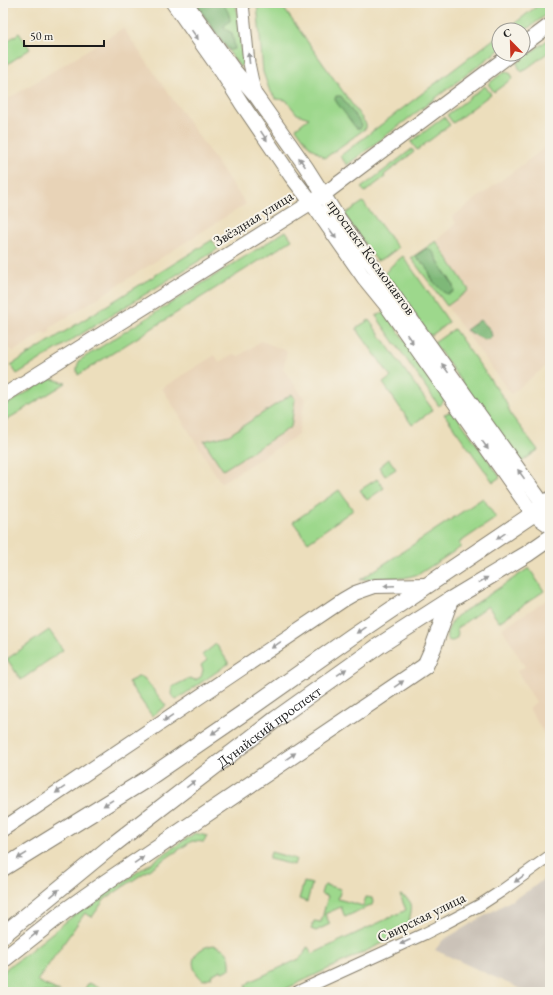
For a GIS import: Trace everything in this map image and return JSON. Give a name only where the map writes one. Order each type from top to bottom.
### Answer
[{"type":"main road","name":"Дунайский проспект","points":[[3,868],[147,779],[351,637],[544,509]]},
{"type":"main road","name":"Дунайский проспект","points":[[3,935],[114,844],[270,724],[380,645],[450,600],[527,554],[550,538]]},
{"type":"main road","points":[[3,960],[65,911],[106,882],[425,666],[450,600]]},
{"type":"street","name":"проспект Космонавтов","points":[[173,3],[223,74],[291,176],[364,278],[544,509]]},
{"type":"street","name":"проспект Космонавтов","points":[[186,3],[233,69],[256,96],[306,167],[323,195],[544,509],[550,526]]},
{"type":"street","points":[[243,3],[249,63],[256,96]]},
{"type":"street","points":[[531,39],[550,25]]},
{"type":"street","name":"Звёздная улица","points":[[3,396],[323,195],[500,62]]},
{"type":"street","points":[[3,829],[355,593],[375,586],[428,585]]},
{"type":"street","name":"Свирская улица","points":[[297,992],[424,934],[466,912],[500,892],[550,856]]},
{"type":"shaded area","points":[[123,28],[246,204],[50,328],[51,331],[46,334],[44,332],[13,352],[11,349],[3,348],[3,102]]},
{"type":"shaded area","points":[[550,144],[550,363],[511,394],[411,258],[436,241],[456,223],[452,217]]},
{"type":"shaded area","points":[[261,341],[287,351],[283,369],[305,399],[298,435],[221,483],[162,388],[215,355],[219,362],[233,354],[239,356]]},
{"type":"shaded area","points":[[550,598],[550,744],[529,708],[536,702],[517,671],[525,667],[502,628]]},
{"type":"shaded area","points":[[550,874],[550,992],[527,992],[435,950],[443,940],[531,889]]},
{"type":"green space","points":[[194,3],[236,3],[243,62],[240,67]]},
{"type":"green space","points":[[196,3],[222,3],[228,11],[230,18],[230,21],[224,26],[225,29],[232,33],[235,49],[230,50],[227,48]]},
{"type":"green space","points":[[257,3],[280,3],[366,124],[366,128],[325,158],[309,146],[296,128],[309,118],[297,114],[286,100],[276,99],[269,89],[263,72]]},
{"type":"green space","points":[[541,3],[550,3],[550,12],[531,26],[531,22],[516,22]]},
{"type":"green space","points":[[19,33],[30,49],[3,67],[3,38],[6,42]]},
{"type":"green space","points":[[550,38],[550,51],[522,72],[517,63],[531,62],[531,52]]},
{"type":"green space","points":[[491,41],[491,56],[347,165],[340,156]]},
{"type":"green space","points":[[505,71],[511,74],[513,78],[494,92],[488,84]]},
{"type":"green space","points":[[485,86],[491,94],[453,123],[447,115]]},
{"type":"green space","points":[[336,96],[341,96],[362,125],[360,129],[356,128],[337,103],[335,99]]},
{"type":"green space","points":[[444,117],[450,125],[417,150],[411,142]]},
{"type":"green space","points":[[412,149],[414,152],[384,175],[385,177],[365,192],[361,188]]},
{"type":"green space","points":[[363,202],[398,248],[386,257],[377,261],[345,214]]},
{"type":"green space","points":[[286,231],[292,240],[78,375],[77,367],[80,360]]},
{"type":"green space","points":[[212,240],[218,249],[17,374],[11,365]]},
{"type":"green space","points":[[436,241],[469,290],[447,306],[411,258]],"holes":[[[434,253],[453,286],[432,280],[427,268],[417,259]]]},
{"type":"green space","points":[[425,249],[429,249],[434,253],[441,267],[452,283],[454,289],[453,292],[447,294],[442,291],[432,280],[428,269],[417,259],[416,256]]},
{"type":"green space","points":[[403,256],[449,322],[432,335],[429,335],[385,273]]},
{"type":"green space","points":[[385,312],[445,398],[439,406],[376,316]]},
{"type":"green space","points":[[369,320],[433,410],[412,425],[383,383],[391,377],[356,328]]},
{"type":"green space","points":[[480,320],[490,329],[492,336],[489,339],[484,340],[466,330]]},
{"type":"green space","points":[[454,329],[505,400],[511,415],[538,450],[520,463],[434,343]]},
{"type":"green space","points":[[52,379],[66,383],[3,422],[3,407],[47,380]]},
{"type":"green space","points":[[292,394],[295,399],[291,427],[223,470],[204,441],[229,435]]},
{"type":"green space","points":[[454,412],[500,477],[493,482],[444,414]]},
{"type":"green space","points":[[389,459],[396,469],[385,476],[379,467]]},
{"type":"green space","points":[[377,479],[384,488],[367,500],[360,490]]},
{"type":"green space","points":[[339,490],[353,510],[308,542],[293,522]]},
{"type":"green space","points":[[483,498],[496,518],[459,543],[461,547],[419,574],[404,578],[377,578],[360,580]]},
{"type":"green space","points":[[529,568],[544,591],[499,622],[488,606],[457,628],[458,635],[455,640],[448,640],[448,629],[457,616]]},
{"type":"green space","points":[[49,630],[63,650],[21,680],[7,659]]},
{"type":"green space","points":[[216,644],[228,664],[176,700],[171,694],[172,687],[190,678],[195,680],[201,677],[203,670],[201,665],[207,660],[202,655]]},
{"type":"green space","points":[[138,677],[145,679],[166,706],[152,716],[128,682]]},
{"type":"green space","points":[[195,833],[207,836],[204,842],[192,841],[105,899],[92,917],[85,913],[37,981],[61,992],[8,992],[6,990],[3,984],[3,977],[8,967],[73,916]]},
{"type":"green space","points":[[271,852],[296,859],[294,865],[269,859]]},
{"type":"green space","points":[[304,882],[312,884],[307,902],[299,899]]},
{"type":"green space","points":[[325,885],[341,889],[338,899],[363,906],[366,897],[372,898],[372,905],[345,917],[341,907],[325,914],[330,924],[316,931],[311,929],[314,921],[321,922],[328,896],[321,894]]},
{"type":"green space","points":[[400,895],[405,897],[411,905],[408,927],[402,934],[279,992],[246,992],[246,987],[249,982],[299,959],[304,954],[307,947],[312,954],[406,910]]},
{"type":"green space","points":[[214,945],[222,948],[229,956],[230,969],[222,972],[221,970],[211,975],[212,977],[203,980],[194,969],[194,958],[201,950]]},
{"type":"green space","points":[[88,983],[106,990],[105,992],[84,991]]}]
